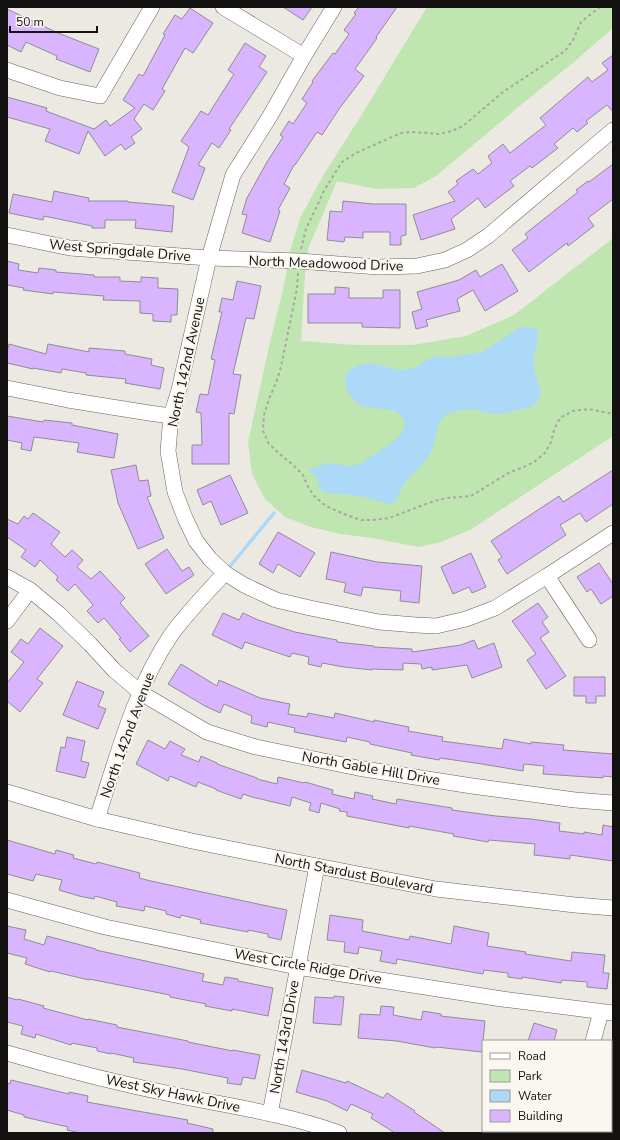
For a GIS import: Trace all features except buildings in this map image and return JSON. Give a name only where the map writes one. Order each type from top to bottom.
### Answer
[{"type":"street","points":[[7,70],[60,88],[100,96],[152,7]]},
{"type":"street","points":[[223,7],[304,56]]},
{"type":"street","name":"North 142nd Avenue","points":[[97,819],[128,724],[154,665],[171,636],[187,614],[225,573],[210,559],[196,541],[175,492],[168,451],[172,416],[209,258],[233,175],[270,116],[334,7]]},
{"type":"street","name":"North Meadowood Drive","points":[[209,258],[298,261],[378,267],[418,266],[445,260],[467,250],[488,236],[613,130]]},
{"type":"street","name":"West Springdale Drive","points":[[7,235],[70,248],[209,258]]},
{"type":"street","points":[[7,388],[68,400],[172,416]]},
{"type":"street","points":[[225,573],[244,585],[276,600],[379,622],[436,626],[466,619],[495,608],[613,533]]},
{"type":"street","points":[[547,576],[589,640]]},
{"type":"street","name":"North Gable Hill Drive","points":[[7,577],[30,590],[59,614],[114,670],[141,693],[207,732],[256,747],[358,768],[574,800],[613,803]]},
{"type":"street","points":[[7,621],[30,590]]},
{"type":"street","name":"North Stardust Boulevard","points":[[7,792],[97,819],[192,841],[436,889],[613,908]]},
{"type":"street","name":"North 143rd Drive","points":[[270,1114],[317,866]]},
{"type":"street","name":"West Circle Ridge Drive","points":[[7,900],[105,927],[297,967],[502,999],[607,1013]]},
{"type":"street","points":[[594,1040],[607,1013]]},
{"type":"street","name":"West Sky Hawk Drive","points":[[7,1053],[138,1087],[270,1114],[322,1127],[339,1133]]},
{"type":"path","points":[[600,7],[581,22],[573,40],[565,51],[503,92],[463,126],[452,131],[439,134],[413,132],[401,133],[362,150],[342,162],[325,189],[306,229],[298,261],[297,288],[281,367],[264,415],[263,431],[269,444],[303,475],[314,496],[326,506],[361,520],[374,520],[389,518],[434,501],[447,498],[471,496],[510,472],[534,462],[545,453],[560,418],[573,411],[589,409],[613,414]]},
{"type":"green space","points":[[427,7],[613,7],[613,28],[436,176],[414,188],[376,189],[337,181],[308,249],[301,341],[356,345],[413,345],[466,336],[514,315],[613,238],[613,436],[470,530],[441,542],[419,547],[372,538],[340,534],[311,527],[285,517],[265,499],[252,474],[248,442],[283,290],[291,248],[300,218],[324,174]]},
{"type":"water","points":[[521,327],[535,328],[538,332],[537,345],[533,360],[541,392],[539,400],[531,407],[502,414],[487,413],[472,409],[457,411],[445,415],[439,423],[432,450],[425,462],[406,481],[396,501],[389,504],[361,496],[329,493],[320,489],[316,474],[309,472],[311,469],[328,463],[349,466],[360,464],[391,443],[402,433],[405,423],[400,414],[392,410],[364,407],[354,401],[347,391],[345,379],[348,371],[359,365],[372,363],[394,369],[405,370],[416,367],[428,359],[438,356],[449,357],[482,352]]},
{"type":"waterway","points":[[227,570],[274,513]]}]
